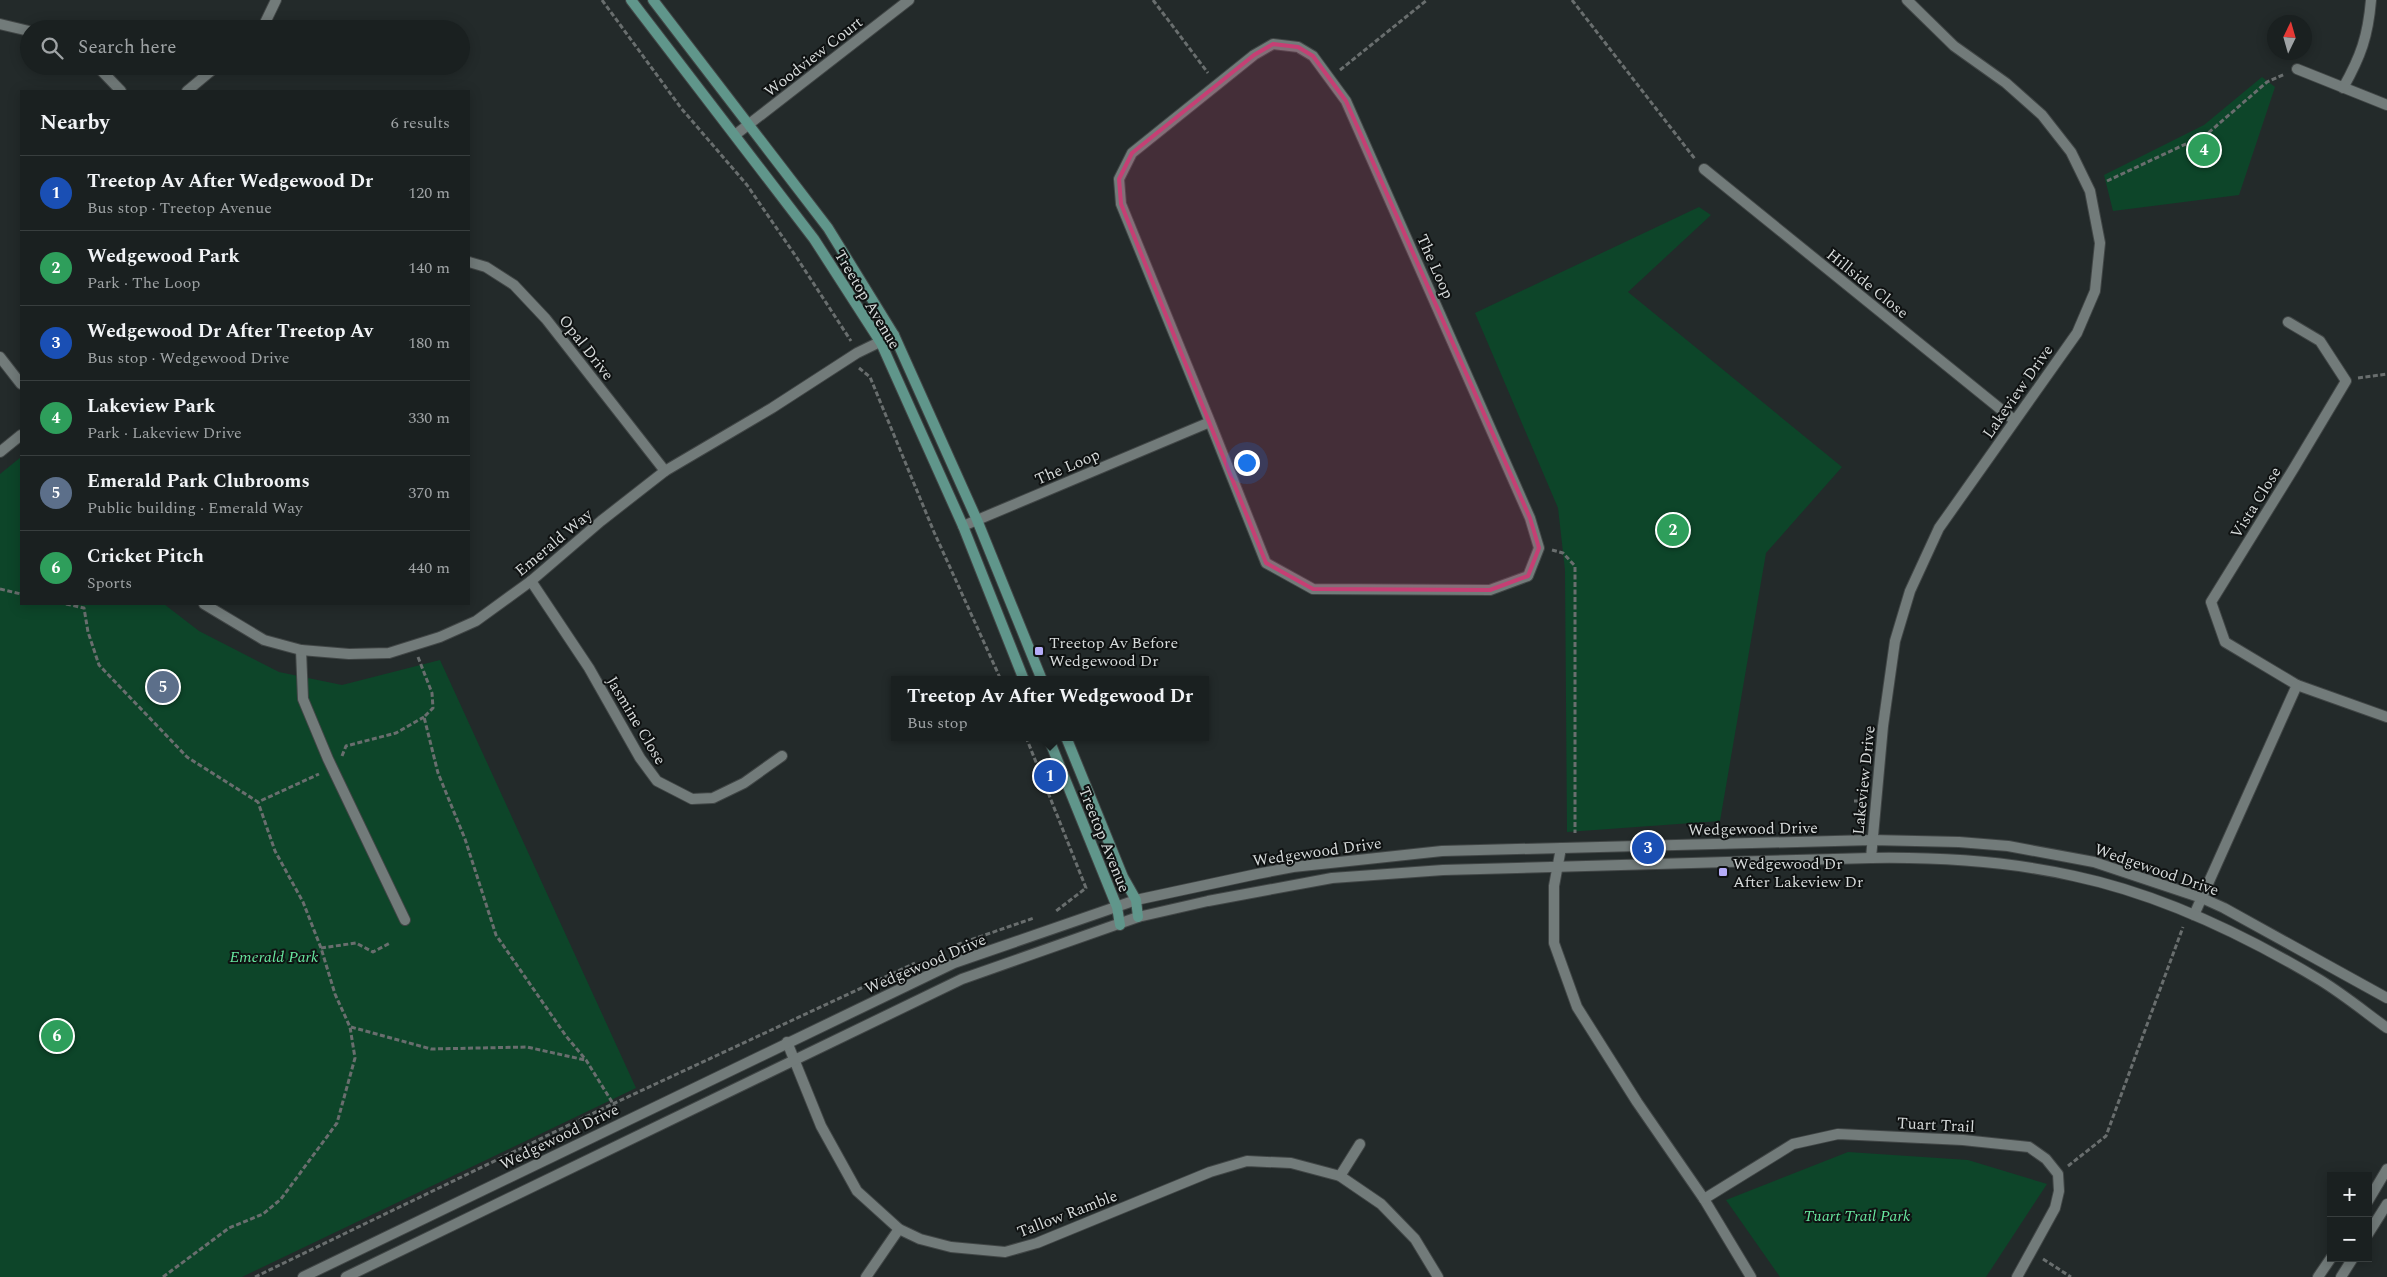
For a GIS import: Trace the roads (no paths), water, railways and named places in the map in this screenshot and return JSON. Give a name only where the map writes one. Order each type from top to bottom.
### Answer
[{"type":"main road","name":"Treetop Avenue","points":[[631,0],[814,239],[881,342],[963,526],[1022,676]]},
{"type":"main road","name":"Treetop Avenue","points":[[653,0],[828,228],[894,335],[977,520],[1040,676]]},
{"type":"main road","name":"Treetop Avenue","points":[[1050,741],[1117,906],[1120,924]]},
{"type":"main road","name":"Treetop Avenue","points":[[1068,741],[1123,877],[1136,900],[1138,918]]},
{"type":"street","points":[[266,20],[276,0]]},
{"type":"street","name":"Woodview Court","points":[[734,135],[909,0]]},
{"type":"street","name":"Lakeview Drive","points":[[1871,858],[1883,726],[1895,641],[1910,591],[1939,528],[2077,333],[2095,291],[2100,243],[2090,191],[2071,152],[2042,116],[2006,83],[1954,46],[1907,0]]},
{"type":"street","points":[[2343,88],[2357,63],[2369,29],[2371,0]]},
{"type":"street","points":[[0,24],[20,29]]},
{"type":"street","name":"The Loop","points":[[1272,44],[1298,47],[1313,56],[1346,101],[1530,518],[1539,548],[1528,576],[1490,590],[1313,589],[1266,564],[1210,422],[1121,204],[1119,179],[1132,153],[1217,86],[1254,54],[1272,44]]},
{"type":"street","points":[[2297,69],[2387,105]]},
{"type":"street","points":[[106,75],[120,90]]},
{"type":"street","points":[[187,90],[206,75]]},
{"type":"street","name":"Hillside Close","points":[[1704,169],[2014,420]]},
{"type":"street","name":"Opal Drive","points":[[470,262],[486,267],[514,285],[546,319],[664,471]]},
{"type":"street","name":"Vista Close","points":[[2288,322],[2320,340],[2346,380],[2211,602],[2225,642],[2297,685],[2387,717]]},
{"type":"street","name":"Emerald Way","points":[[206,605],[264,640],[300,650],[349,654],[389,653],[440,637],[476,621],[532,581],[601,521],[664,471],[772,408],[857,353],[894,335]]},
{"type":"street","points":[[0,357],[20,383]]},
{"type":"street","name":"The Loop","points":[[963,526],[1210,422]]},
{"type":"street","points":[[0,452],[20,435]]},
{"type":"street","name":"Jasmine Close","points":[[532,581],[589,668],[640,758],[656,781],[692,799],[714,798],[744,784],[782,756]]},
{"type":"street","points":[[300,650],[303,699],[332,769],[404,920]]},
{"type":"street","points":[[2194,915],[2297,685]]},
{"type":"street","name":"Wedgewood Drive","points":[[303,1277],[954,963],[1136,900],[1293,867],[1442,851],[1872,840],[1959,842],[2008,846],[2094,862],[2202,898],[2259,926],[2387,998]]},
{"type":"street","points":[[1561,848],[1554,886],[1554,944],[1577,1008],[1637,1102],[1704,1199],[1751,1277]]},
{"type":"street","name":"Wedgewood Drive","points":[[346,1277],[962,979],[1138,918],[1208,901],[1332,878],[1443,870],[1871,858],[1958,860],[2017,866],[2075,876],[2217,924],[2320,980],[2387,1028]]},
{"type":"street","name":"Tallow Ramble","points":[[787,1042],[821,1126],[856,1191],[899,1229],[920,1239],[951,1247],[1005,1252],[1036,1243],[1210,1172],[1247,1162],[1291,1163],[1340,1176],[1381,1204],[1415,1239],[1438,1277]]},
{"type":"street","name":"Tuart Trail","points":[[1704,1199],[1793,1144],[1838,1134],[1963,1140],[2030,1147],[2046,1159],[2058,1174],[2058,1191],[2055,1208],[2017,1277]]},
{"type":"street","points":[[1340,1176],[1360,1144]]},
{"type":"street","points":[[2372,1194],[2387,1169]]},
{"type":"street","points":[[2372,1228],[2387,1204]]},
{"type":"street","points":[[866,1277],[899,1229]]},
{"type":"street","points":[[2318,1277],[2328,1262]]},
{"type":"street","points":[[2341,1277],[2350,1262]]},
{"type":"place","name":"Lakeview Park","points":[[2204,150]]},
{"type":"place","name":"Wedgewood Park","points":[[1673,530]]},
{"type":"place","name":"Treetop Av Before Wedgewood Dr","points":[[1039,651]]},
{"type":"place","name":"Emerald Park Clubrooms","points":[[163,687]]},
{"type":"place","name":"Treetop Av After Wedgewood Dr","points":[[1050,776]]},
{"type":"place","name":"Wedgewood Dr After Treetop Av","points":[[1648,848]]},
{"type":"place","name":"Wedgewood Dr After Lakeview Dr","points":[[1723,872]]},
{"type":"place","name":"Cricket Pitch","points":[[57,1036]]},
{"type":"park label","name":"Emerald Park","points":[[274,956]]},
{"type":"park label","name":"Tuart Trail Park","points":[[1857,1215]]}]
